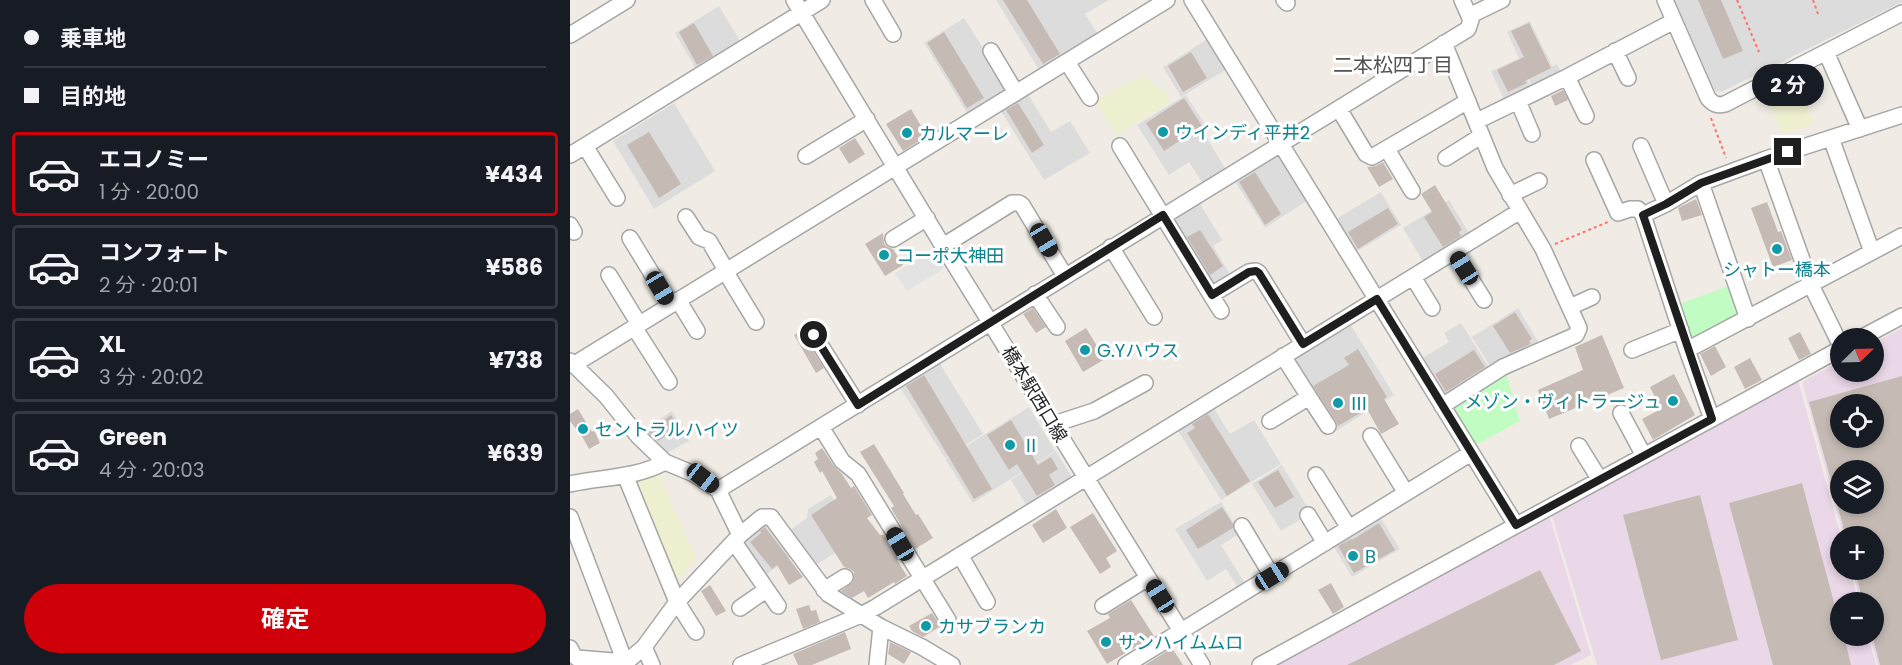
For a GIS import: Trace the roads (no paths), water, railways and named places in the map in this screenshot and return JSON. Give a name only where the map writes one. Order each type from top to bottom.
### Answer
[{"type":"street","points":[[570,35],[627,0]]},
{"type":"street","points":[[570,155],[798,6],[822,0]]},
{"type":"street","points":[[873,0],[894,34]]},
{"type":"street","points":[[778,606],[766,590],[737,539],[718,490],[694,474],[665,462],[638,436],[606,396],[571,363],[636,326],[1167,0]]},
{"type":"street","points":[[1192,0],[1516,525]]},
{"type":"street","points":[[718,490],[1468,29],[1471,25],[1462,0]]},
{"type":"street","points":[[1469,16],[1502,0]]},
{"type":"street","points":[[1665,0],[1708,98],[1718,105],[1725,104],[1902,13]]},
{"type":"street","name":"橋本駅西口線","points":[[798,6],[943,246],[1202,665]]},
{"type":"street","points":[[1446,158],[1479,128],[1518,101],[1674,21]]},
{"type":"street","points":[[1442,405],[1503,368],[1576,335],[1579,328],[1543,249],[1495,168],[1444,43]]},
{"type":"street","points":[[991,51],[1016,93]]},
{"type":"street","points":[[1615,51],[1628,78]]},
{"type":"street","points":[[1827,52],[1860,129]]},
{"type":"street","points":[[1067,62],[1090,98]]},
{"type":"street","points":[[1567,77],[1586,116]]},
{"type":"street","points":[[1339,109],[1368,156],[1375,156],[1468,101]]},
{"type":"street","points":[[1518,101],[1532,134]]},
{"type":"street","points":[[1643,215],[1701,183],[1766,159],[1899,116],[1902,132]]},
{"type":"street","points":[[806,156],[867,119]]},
{"type":"street","points":[[1832,138],[1872,252]]},
{"type":"street","points":[[585,146],[617,198]]},
{"type":"street","points":[[1120,146],[1221,311]]},
{"type":"street","points":[[1641,146],[1666,204]]},
{"type":"street","points":[[1387,149],[1412,191]]},
{"type":"street","points":[[1766,159],[1810,285],[1832,328]]},
{"type":"street","points":[[1594,160],[1618,213],[1634,208],[1643,215],[1712,419]]},
{"type":"street","points":[[1510,195],[1539,181]]},
{"type":"street","points":[[1701,183],[1748,319]]},
{"type":"street","points":[[943,246],[1012,203],[1019,203],[1065,276]]},
{"type":"street","points":[[741,665],[861,615],[1520,211]]},
{"type":"street","points":[[686,217],[699,237],[709,241],[756,322]]},
{"type":"street","points":[[893,239],[927,218]]},
{"type":"street","points":[[1687,350],[1902,236]]},
{"type":"street","points":[[630,238],[697,331]]},
{"type":"street","points":[[1111,247],[1154,317]]},
{"type":"street","points":[[1454,252],[1484,300]]},
{"type":"street","points":[[1212,295],[1249,272],[1256,271],[1303,344]]},
{"type":"street","points":[[609,275],[669,382]]},
{"type":"street","points":[[1413,277],[1432,308]]},
{"type":"street","points":[[1035,294],[1057,327]]},
{"type":"street","points":[[1570,307],[1592,297]]},
{"type":"street","points":[[1880,328],[1902,316]]},
{"type":"street","points":[[1632,350],[1681,330]]},
{"type":"street","points":[[814,335],[858,405]]},
{"type":"street","points":[[1260,665],[1830,354]]},
{"type":"street","points":[[1283,356],[1328,426]]},
{"type":"street","points":[[1054,424],[1094,411],[1145,383]]},
{"type":"street","points":[[1270,421],[1310,398]]},
{"type":"street","points":[[1621,413],[1644,456]]},
{"type":"street","points":[[821,427],[842,461],[858,474],[948,620]]},
{"type":"street","points":[[1371,436],[1406,493]]},
{"type":"street","points":[[1579,446],[1600,480]]},
{"type":"street","points":[[1126,665],[1472,453]]},
{"type":"street","points":[[570,484],[656,468],[665,462]]},
{"type":"street","points":[[625,475],[677,602],[696,632]]},
{"type":"street","points":[[1316,475],[1349,528]]},
{"type":"street","points":[[1308,515],[1325,543]]},
{"type":"street","points":[[570,648],[577,658],[624,664],[644,647],[677,602],[737,539],[766,516],[771,517],[824,590],[861,615],[952,665]]},
{"type":"street","points":[[570,517],[624,664]]},
{"type":"street","points":[[1242,526],[1272,576]]},
{"type":"street","points":[[960,555],[987,602]]},
{"type":"street","points":[[824,590],[846,577]]},
{"type":"street","points":[[1103,606],[1148,578]]},
{"type":"street","points":[[741,608],[766,590]]},
{"type":"street","points":[[877,665],[882,627]]},
{"type":"street","points":[[644,647],[652,665]]},
{"type":"place","name":"ウインディ平井2","points":[[1163,132]]},
{"type":"place","name":"カルマーレ","points":[[907,133]]},
{"type":"place","name":"シャトー橋本","points":[[1777,249]]},
{"type":"place","name":"コーポ大神田","points":[[884,255]]},
{"type":"place","name":"G.Yハウス","points":[[1085,350]]},
{"type":"place","name":"メゾン・ヴィトラージュ","points":[[1673,401]]},
{"type":"place","name":"Ⅲ","points":[[1338,403]]},
{"type":"place","name":"セントラルハイツ","points":[[583,429]]},
{"type":"place","name":"Ⅱ","points":[[1010,445]]},
{"type":"place","name":"B","points":[[1353,556]]},
{"type":"place","name":"カサブランカ","points":[[926,626]]},
{"type":"place","name":"サンハイムムロ","points":[[1106,642]]},
{"type":"district","name":"二本松四丁目","points":[[1393,65]]}]
